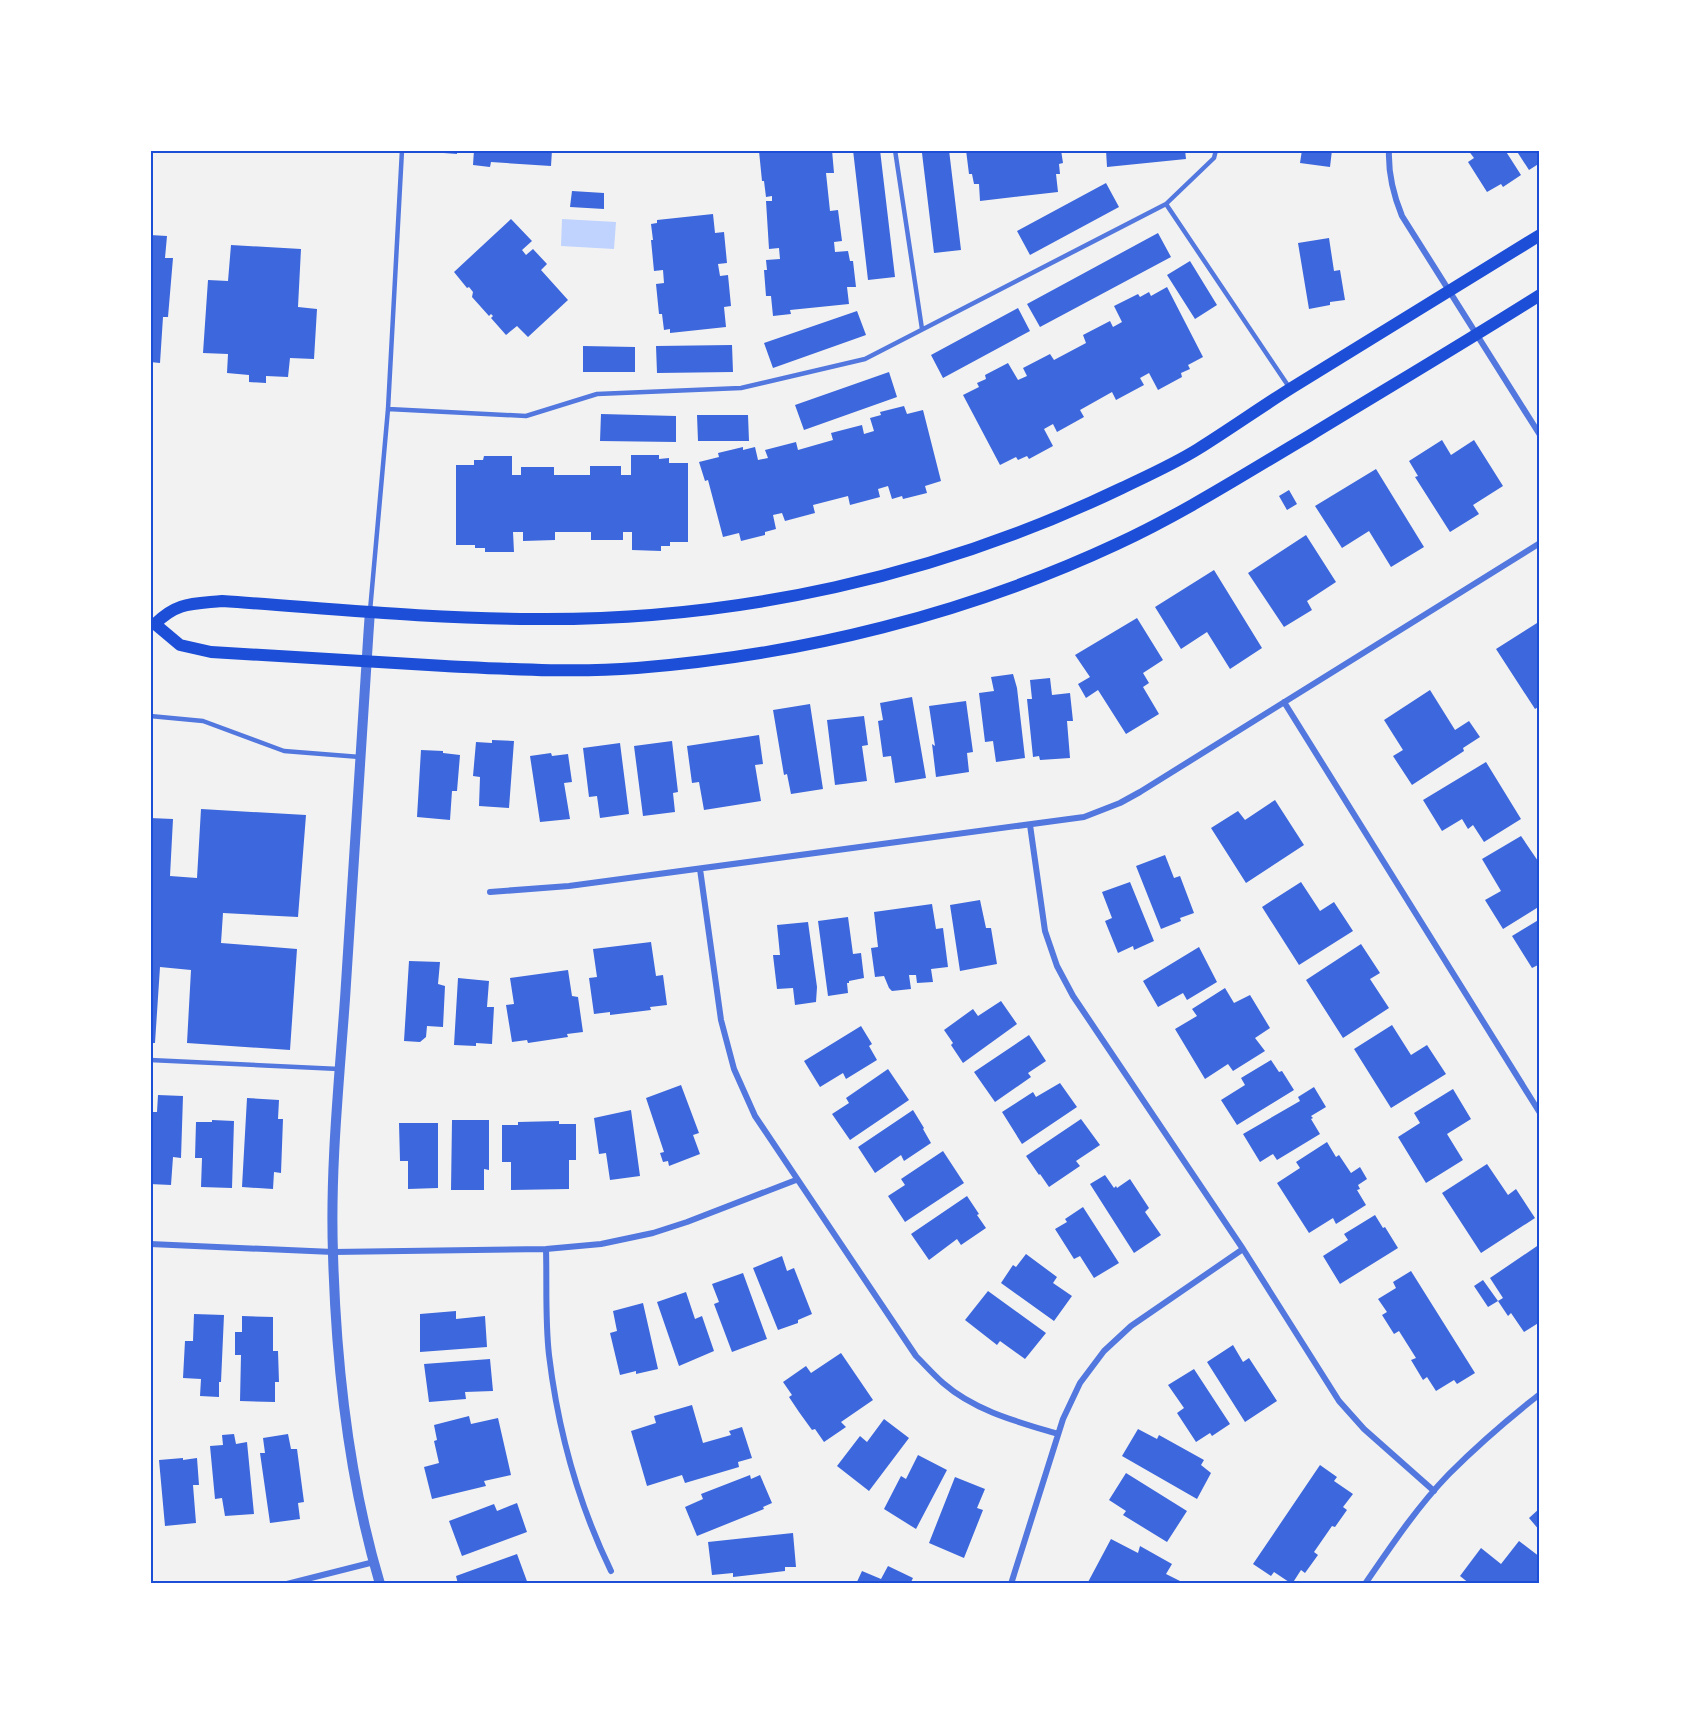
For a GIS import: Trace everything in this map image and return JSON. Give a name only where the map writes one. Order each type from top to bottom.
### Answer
[{"type":"main road","points":[[1540,235],[1194,451],[1124,488],[1050,521],[965,551],[871,580],[800,595],[701,611],[615,617],[532,620],[222,601],[187,605],[167,611],[152,624],[180,645],[211,652],[367,662],[575,671],[675,665],[799,647],[860,633],[955,607],[1059,569],[1179,513],[1540,295]]},
{"type":"street","points":[[1389,150],[1388,164],[1392,190],[1402,216],[1540,435]]},
{"type":"street","points":[[490,891],[568,886],[1084,817],[1120,803],[1540,543]]},
{"type":"street","points":[[370,611],[334,1153],[333,1252],[337,1344],[349,1443],[380,1584]]},
{"type":"street","points":[[1284,702],[1540,1113]]},
{"type":"street","points":[[1030,825],[1045,930],[1057,966],[1073,996],[1288,1317],[1339,1401],[1364,1429],[1434,1491]]},
{"type":"street","points":[[700,869],[721,1020],[734,1069],[755,1116],[916,1356],[944,1384],[977,1406],[1058,1434]]},
{"type":"street","points":[[150,1244],[333,1252],[546,1249],[601,1244],[653,1233],[796,1180]]},
{"type":"street","points":[[546,1249],[549,1353],[559,1418],[575,1483],[611,1571]]},
{"type":"street","points":[[1011,1584],[1058,1434],[1080,1383],[1104,1352],[1131,1326],[1243,1249]]},
{"type":"street","points":[[1365,1584],[1395,1539],[1434,1491],[1499,1426],[1540,1394]]},
{"type":"street","points":[[287,1584],[374,1562]]},
{"type":"lane","points":[[370,611],[388,409],[402,150]]},
{"type":"lane","points":[[895,150],[922,329]]},
{"type":"lane","points":[[388,409],[526,416],[597,394],[741,388],[865,359],[1166,204],[1214,158],[1216,150]]},
{"type":"lane","points":[[1166,204],[1290,389]]},
{"type":"lane","points":[[150,716],[203,721],[284,752],[360,757]]},
{"type":"lane","points":[[150,1060],[340,1069]]},
{"type":"water","points":[[562,219],[616,222],[614,249],[561,246]]},
{"type":"building","points":[[430,150],[457,150],[457,154],[430,152]]},
{"type":"building","points":[[474,150],[552,150],[551,166],[491,162],[490,167],[473,165]]},
{"type":"building","points":[[832,150],[834,173],[826,173],[830,211],[838,210],[842,241],[834,242],[835,252],[848,251],[850,261],[853,261],[856,287],[847,287],[849,304],[790,310],[791,314],[773,316],[771,296],[766,296],[764,270],[767,270],[766,260],[780,259],[779,248],[769,249],[766,201],[772,201],[772,196],[766,197],[759,151]]},
{"type":"building","points":[[853,150],[880,150],[895,277],[868,280]]},
{"type":"building","points":[[949,150],[961,250],[934,253],[922,153]]},
{"type":"building","points":[[966,150],[1061,150],[1063,163],[1059,164],[1060,174],[1056,174],[1058,192],[980,201],[979,184],[974,184],[972,174],[969,174]]},
{"type":"building","points":[[1106,150],[1185,150],[1186,159],[1107,167]]},
{"type":"building","points":[[1302,150],[1332,150],[1330,167],[1300,163]]},
{"type":"building","points":[[1468,150],[1505,150],[1521,175],[1503,187],[1501,184],[1487,192],[1468,162],[1474,158]]},
{"type":"building","points":[[1516,150],[1540,150],[1540,163],[1529,170]]},
{"type":"building","points":[[1106,183],[1119,207],[1030,255],[1017,231]]},
{"type":"building","points":[[572,191],[604,193],[604,209],[570,207]]},
{"type":"building","points":[[713,214],[715,233],[724,232],[727,263],[718,264],[720,276],[728,275],[731,306],[724,307],[726,327],[670,333],[670,329],[664,330],[662,314],[659,314],[656,284],[664,283],[663,270],[654,271],[651,224],[657,223],[657,220]]},
{"type":"building","points":[[511,219],[532,241],[522,250],[526,255],[533,249],[547,264],[541,270],[568,300],[528,337],[517,326],[506,335],[491,318],[493,316],[491,314],[489,316],[472,297],[473,292],[454,272]]},
{"type":"building","points":[[1158,233],[1171,257],[1040,327],[1027,304]]},
{"type":"building","points":[[150,235],[167,236],[165,258],[173,258],[168,317],[163,317],[160,363],[150,362]]},
{"type":"building","points":[[1329,238],[1334,271],[1340,270],[1345,300],[1309,309],[1298,243]]},
{"type":"building","points":[[231,245],[301,249],[298,307],[317,309],[314,359],[290,358],[288,377],[266,376],[266,383],[249,382],[249,375],[227,373],[228,354],[203,353],[208,280],[228,281]]},
{"type":"building","points":[[1190,261],[1217,305],[1195,319],[1167,275]]},
{"type":"building","points":[[1167,287],[1203,357],[1188,365],[1190,369],[1181,373],[1182,377],[1158,390],[1149,373],[1140,378],[1144,385],[1116,400],[1112,392],[1080,410],[1084,417],[1057,432],[1053,424],[1044,429],[1053,446],[1029,459],[1027,456],[1018,460],[1016,457],[1000,465],[963,395],[979,387],[977,383],[986,379],[985,375],[1008,363],[1018,380],[1027,376],[1023,368],[1050,354],[1054,360],[1086,343],[1083,335],[1110,321],[1113,327],[1122,322],[1114,306],[1138,294],[1140,297],[1149,292],[1151,296]]},
{"type":"building","points":[[1018,308],[1030,331],[943,378],[931,355]]},
{"type":"building","points":[[857,311],[866,335],[773,368],[764,343]]},
{"type":"building","points":[[732,345],[733,372],[657,373],[656,346]]},
{"type":"building","points":[[583,346],[635,347],[635,372],[583,372]]},
{"type":"building","points":[[889,372],[897,397],[804,430],[795,405]]},
{"type":"building","points":[[904,406],[907,414],[923,410],[941,481],[925,486],[927,493],[903,499],[902,496],[892,499],[888,486],[878,489],[880,497],[850,505],[848,496],[813,505],[815,513],[785,521],[782,513],[773,515],[776,529],[765,532],[765,535],[741,541],[739,533],[723,537],[708,480],[705,481],[699,462],[719,457],[718,453],[743,447],[743,450],[755,447],[758,460],[768,458],[765,450],[796,442],[798,450],[833,440],[831,433],[862,425],[864,434],[874,431],[870,418],[881,415],[880,412]]},
{"type":"building","points":[[601,414],[676,416],[676,442],[600,441]]},
{"type":"building","points":[[697,415],[748,415],[749,441],[698,441]]},
{"type":"building","points":[[1442,440],[1451,455],[1474,440],[1503,486],[1473,505],[1479,514],[1450,532],[1415,477],[1418,476],[1409,461]]},
{"type":"building","points":[[631,455],[659,455],[659,459],[669,458],[669,463],[688,463],[688,542],[670,542],[670,546],[661,546],[661,551],[632,550],[632,532],[623,532],[623,540],[591,540],[591,532],[555,532],[555,540],[523,541],[523,532],[513,532],[514,552],[485,552],[485,548],[475,548],[475,545],[456,545],[456,465],[474,465],[474,460],[483,460],[484,456],[512,456],[512,475],[521,475],[521,467],[554,467],[554,475],[590,475],[590,466],[621,466],[621,475],[631,475]]},
{"type":"building","points":[[1376,469],[1424,547],[1391,567],[1369,531],[1342,548],[1315,506]]},
{"type":"building","points":[[1289,490],[1297,504],[1287,510],[1279,496]]},
{"type":"building","points":[[1306,535],[1336,582],[1307,601],[1312,610],[1284,627],[1248,573]]},
{"type":"building","points":[[1214,570],[1262,648],[1230,669],[1207,632],[1181,649],[1155,607]]},
{"type":"building","points":[[1137,618],[1163,660],[1143,673],[1149,683],[1143,687],[1159,714],[1126,734],[1098,690],[1086,698],[1078,684],[1090,677],[1075,655]]},
{"type":"building","points":[[1537,623],[1540,627],[1540,706],[1535,709],[1496,649]]},
{"type":"building","points":[[1013,674],[1017,688],[1025,758],[996,762],[993,741],[985,742],[979,693],[994,691],[991,677]]},
{"type":"building","points":[[1050,678],[1052,695],[1070,693],[1073,721],[1067,721],[1070,758],[1040,760],[1039,756],[1033,757],[1027,699],[1032,699],[1030,680]]},
{"type":"building","points":[[1430,690],[1455,730],[1469,721],[1480,737],[1463,748],[1464,751],[1412,785],[1393,756],[1403,750],[1384,720]]},
{"type":"building","points":[[912,697],[926,778],[895,783],[891,756],[883,757],[878,721],[883,720],[880,703]]},
{"type":"building","points":[[966,701],[973,752],[967,753],[969,772],[936,777],[932,744],[935,746],[929,706]]},
{"type":"building","points":[[810,704],[823,789],[791,794],[787,774],[784,775],[773,710]]},
{"type":"building","points":[[864,716],[868,745],[862,746],[867,781],[835,785],[827,720]]},
{"type":"building","points":[[759,735],[763,764],[755,765],[761,801],[704,810],[699,782],[692,783],[687,746]]},
{"type":"building","points":[[492,740],[514,741],[509,808],[479,806],[480,777],[473,776],[476,742],[492,743]]},
{"type":"building","points":[[672,741],[678,792],[673,793],[675,812],[643,816],[634,746]]},
{"type":"building","points":[[620,743],[629,814],[600,818],[597,796],[589,797],[583,748]]},
{"type":"building","points":[[421,750],[443,751],[443,753],[460,755],[457,791],[452,791],[450,820],[417,817]]},
{"type":"building","points":[[551,753],[552,756],[568,754],[572,782],[564,783],[570,819],[540,822],[530,756]]},
{"type":"building","points":[[1486,762],[1521,819],[1484,842],[1473,825],[1468,829],[1462,819],[1442,831],[1423,800]]},
{"type":"building","points":[[1275,800],[1304,845],[1246,883],[1211,828],[1238,811],[1245,820]]},
{"type":"building","points":[[201,809],[306,815],[298,917],[223,913],[221,943],[297,949],[290,1050],[187,1043],[191,970],[160,967],[155,1043],[150,1043],[150,818],[173,819],[170,876],[197,878]]},
{"type":"building","points":[[1521,836],[1540,864],[1540,906],[1503,929],[1485,900],[1501,891],[1482,859]]},
{"type":"building","points":[[1165,855],[1174,878],[1180,876],[1194,913],[1161,929],[1136,866]]},
{"type":"building","points":[[1130,882],[1154,941],[1134,950],[1133,946],[1118,953],[1105,921],[1112,918],[1102,892]]},
{"type":"building","points":[[1301,882],[1320,911],[1334,902],[1353,931],[1299,965],[1262,907]]},
{"type":"building","points":[[980,900],[986,928],[991,928],[997,964],[960,971],[950,905]]},
{"type":"building","points":[[932,904],[936,929],[943,928],[948,967],[931,969],[933,982],[917,983],[916,975],[909,975],[911,989],[892,991],[884,976],[875,977],[871,948],[878,947],[874,912]]},
{"type":"building","points":[[848,917],[853,954],[861,953],[864,978],[849,981],[847,983],[848,993],[828,996],[818,921]]},
{"type":"building","points":[[1540,919],[1540,964],[1532,968],[1512,936]]},
{"type":"building","points":[[808,922],[817,987],[816,1002],[795,1005],[793,988],[777,989],[773,955],[780,955],[777,925]]},
{"type":"building","points":[[651,942],[656,976],[663,975],[667,1005],[650,1007],[651,1010],[610,1015],[610,1012],[594,1014],[589,978],[597,977],[593,949]]},
{"type":"building","points":[[1361,944],[1380,973],[1370,979],[1389,1008],[1343,1038],[1306,980]]},
{"type":"building","points":[[1199,947],[1217,982],[1187,1000],[1183,993],[1158,1007],[1143,981]]},
{"type":"building","points":[[409,961],[440,962],[438,984],[445,986],[443,1027],[427,1026],[426,1037],[420,1042],[404,1041]]},
{"type":"building","points":[[568,970],[572,996],[578,997],[583,1032],[567,1034],[568,1037],[528,1043],[527,1040],[512,1042],[506,1005],[514,1004],[510,978]]},
{"type":"building","points":[[458,978],[489,981],[487,1007],[494,1007],[492,1044],[454,1045]]},
{"type":"building","points":[[1225,988],[1234,1003],[1250,995],[1270,1028],[1255,1038],[1265,1051],[1233,1071],[1228,1064],[1205,1079],[1175,1029],[1197,1016],[1192,1009]]},
{"type":"building","points":[[1001,1001],[1017,1024],[963,1063],[944,1030],[973,1009],[978,1016]]},
{"type":"building","points":[[1392,1025],[1411,1055],[1427,1045],[1446,1074],[1391,1108],[1354,1049]]},
{"type":"building","points":[[861,1026],[872,1044],[869,1046],[877,1060],[846,1079],[843,1073],[820,1087],[804,1061]]},
{"type":"building","points":[[1029,1035],[1046,1061],[1028,1073],[1031,1077],[995,1102],[974,1072]]},
{"type":"building","points":[[1271,1060],[1279,1072],[1282,1071],[1294,1090],[1237,1125],[1221,1100],[1245,1085],[1241,1078]]},
{"type":"building","points":[[888,1069],[909,1100],[850,1140],[832,1114],[849,1103],[846,1098]]},
{"type":"building","points":[[1060,1083],[1077,1107],[1022,1144],[1002,1112],[1033,1092],[1036,1097]]},
{"type":"building","points":[[681,1085],[699,1133],[693,1135],[700,1154],[669,1166],[668,1161],[663,1162],[660,1153],[664,1152],[646,1098]]},
{"type":"building","points":[[1314,1087],[1326,1107],[1311,1116],[1320,1134],[1277,1160],[1273,1154],[1260,1162],[1243,1134],[1300,1101],[1298,1097]]},
{"type":"building","points":[[1453,1089],[1471,1119],[1447,1134],[1463,1160],[1426,1183],[1398,1137],[1420,1123],[1414,1113]]},
{"type":"building","points":[[158,1095],[183,1096],[181,1158],[173,1157],[171,1185],[150,1184],[150,1112],[157,1112]]},
{"type":"building","points":[[247,1098],[279,1100],[278,1119],[283,1119],[281,1173],[274,1172],[273,1189],[242,1187]]},
{"type":"building","points":[[631,1110],[640,1176],[610,1180],[606,1153],[599,1154],[594,1118]]},
{"type":"building","points":[[913,1110],[931,1143],[904,1161],[901,1155],[875,1173],[858,1147]]},
{"type":"building","points":[[1081,1119],[1100,1145],[1076,1161],[1080,1166],[1049,1187],[1026,1156]]},
{"type":"building","points":[[212,1120],[234,1121],[232,1188],[201,1187],[202,1158],[195,1158],[196,1122],[212,1122]]},
{"type":"building","points":[[452,1120],[489,1120],[489,1170],[484,1169],[484,1190],[451,1190]]},
{"type":"building","points":[[559,1121],[559,1124],[576,1124],[576,1160],[569,1160],[569,1189],[511,1190],[511,1162],[502,1162],[502,1125],[518,1125],[518,1122]]},
{"type":"building","points":[[399,1123],[438,1123],[438,1188],[408,1189],[408,1161],[400,1161]]},
{"type":"building","points":[[1327,1142],[1336,1157],[1339,1155],[1351,1173],[1360,1167],[1367,1179],[1358,1185],[1360,1189],[1357,1190],[1366,1205],[1336,1224],[1333,1218],[1309,1233],[1277,1183],[1300,1168],[1296,1162]]},
{"type":"building","points":[[943,1151],[964,1183],[905,1222],[888,1196],[905,1185],[901,1179]]},
{"type":"building","points":[[1487,1164],[1508,1195],[1516,1189],[1535,1218],[1481,1253],[1442,1193]]},
{"type":"building","points":[[1105,1175],[1114,1188],[1130,1179],[1149,1208],[1145,1212],[1161,1235],[1134,1253],[1090,1184]]},
{"type":"building","points":[[967,1196],[986,1228],[961,1245],[957,1239],[929,1260],[911,1234]]},
{"type":"building","points":[[1083,1207],[1119,1263],[1094,1278],[1080,1256],[1074,1259],[1055,1229],[1067,1222],[1065,1219]]},
{"type":"building","points":[[1375,1215],[1398,1248],[1340,1284],[1323,1256],[1348,1240],[1344,1234]]},
{"type":"building","points":[[1540,1244],[1540,1322],[1524,1332],[1511,1313],[1508,1316],[1498,1301],[1503,1298],[1490,1278]]},
{"type":"building","points":[[1026,1254],[1057,1277],[1053,1283],[1072,1296],[1054,1321],[1001,1283],[1013,1265],[1016,1267]]},
{"type":"building","points":[[782,1256],[787,1271],[794,1268],[812,1314],[798,1320],[798,1323],[778,1330],[753,1268]]},
{"type":"building","points":[[1411,1271],[1475,1373],[1457,1384],[1454,1380],[1436,1391],[1427,1377],[1423,1380],[1411,1360],[1416,1358],[1399,1331],[1394,1334],[1382,1315],[1387,1312],[1378,1299],[1396,1288],[1393,1282]]},
{"type":"building","points":[[743,1273],[767,1339],[732,1352],[714,1304],[719,1302],[712,1284]]},
{"type":"building","points":[[1483,1280],[1498,1301],[1488,1307],[1474,1286]]},
{"type":"building","points":[[988,1291],[1046,1333],[1025,1359],[1000,1341],[997,1345],[965,1320]]},
{"type":"building","points":[[686,1292],[695,1319],[702,1316],[714,1351],[679,1366],[657,1302]]},
{"type":"building","points":[[643,1303],[658,1369],[620,1375],[610,1333],[617,1331],[613,1311]]},
{"type":"building","points":[[456,1311],[456,1319],[485,1316],[487,1347],[420,1352],[420,1314]]},
{"type":"building","points":[[194,1314],[224,1315],[219,1397],[200,1396],[201,1379],[183,1378],[185,1341],[193,1341]]},
{"type":"building","points":[[242,1316],[273,1317],[273,1351],[278,1351],[279,1382],[275,1382],[275,1402],[240,1401],[241,1355],[235,1355],[235,1332],[242,1332]]},
{"type":"building","points":[[1233,1345],[1243,1362],[1249,1358],[1277,1401],[1245,1422],[1207,1362]]},
{"type":"building","points":[[841,1353],[873,1400],[841,1422],[846,1427],[824,1442],[799,1412],[789,1397],[792,1395],[783,1382],[806,1366],[811,1373]]},
{"type":"building","points":[[490,1359],[493,1391],[465,1392],[466,1399],[429,1402],[424,1364]]},
{"type":"building","points":[[1194,1369],[1230,1424],[1212,1436],[1210,1433],[1196,1442],[1177,1413],[1184,1408],[1168,1385]]},
{"type":"building","points":[[692,1405],[703,1443],[731,1435],[729,1431],[742,1427],[752,1458],[738,1462],[739,1467],[685,1483],[682,1475],[647,1486],[631,1431],[656,1423],[654,1416]]},
{"type":"building","points":[[469,1416],[471,1424],[498,1418],[511,1475],[484,1481],[486,1486],[432,1499],[424,1467],[439,1463],[434,1441],[437,1440],[434,1425]]},
{"type":"building","points":[[884,1419],[909,1438],[869,1491],[837,1466],[860,1436],[867,1442]]},
{"type":"building","points":[[1138,1429],[1157,1439],[1159,1435],[1204,1460],[1201,1465],[1211,1473],[1197,1499],[1122,1456]]},
{"type":"building","points":[[234,1434],[236,1444],[247,1442],[254,1514],[225,1516],[222,1498],[215,1499],[210,1446],[223,1445],[222,1435]]},
{"type":"building","points":[[288,1434],[291,1449],[297,1449],[304,1502],[298,1503],[300,1519],[270,1523],[260,1453],[265,1453],[263,1438]]},
{"type":"building","points":[[918,1455],[947,1470],[916,1529],[884,1509],[901,1476],[906,1479]]},
{"type":"building","points":[[183,1458],[183,1460],[197,1458],[199,1485],[193,1485],[196,1523],[165,1526],[159,1460]]},
{"type":"building","points":[[1320,1465],[1337,1477],[1334,1481],[1353,1494],[1343,1507],[1347,1510],[1335,1527],[1332,1526],[1314,1552],[1318,1555],[1305,1573],[1301,1570],[1292,1584],[1274,1572],[1271,1576],[1253,1564]]},
{"type":"building","points":[[1126,1473],[1187,1511],[1167,1542],[1123,1515],[1126,1511],[1109,1500]]},
{"type":"building","points":[[750,1475],[751,1479],[760,1475],[772,1503],[763,1507],[764,1509],[697,1536],[685,1507],[703,1499],[701,1494]]},
{"type":"building","points":[[955,1477],[985,1489],[977,1508],[983,1510],[964,1558],[929,1543]]},
{"type":"building","points":[[517,1503],[527,1532],[462,1556],[449,1521],[494,1504],[497,1511]]},
{"type":"building","points":[[1540,1508],[1540,1531],[1529,1518]]},
{"type":"building","points":[[793,1533],[796,1567],[785,1567],[785,1571],[733,1577],[733,1573],[712,1575],[708,1542]]},
{"type":"building","points":[[1111,1539],[1138,1553],[1140,1546],[1172,1564],[1166,1574],[1182,1582],[1181,1584],[1087,1584]]},
{"type":"building","points":[[1519,1541],[1540,1557],[1540,1584],[1470,1584],[1460,1576],[1481,1548],[1501,1564]]},
{"type":"building","points":[[517,1554],[528,1584],[458,1584],[456,1576]]},
{"type":"building","points":[[888,1566],[913,1578],[910,1584],[856,1584],[862,1571],[881,1579]]}]
